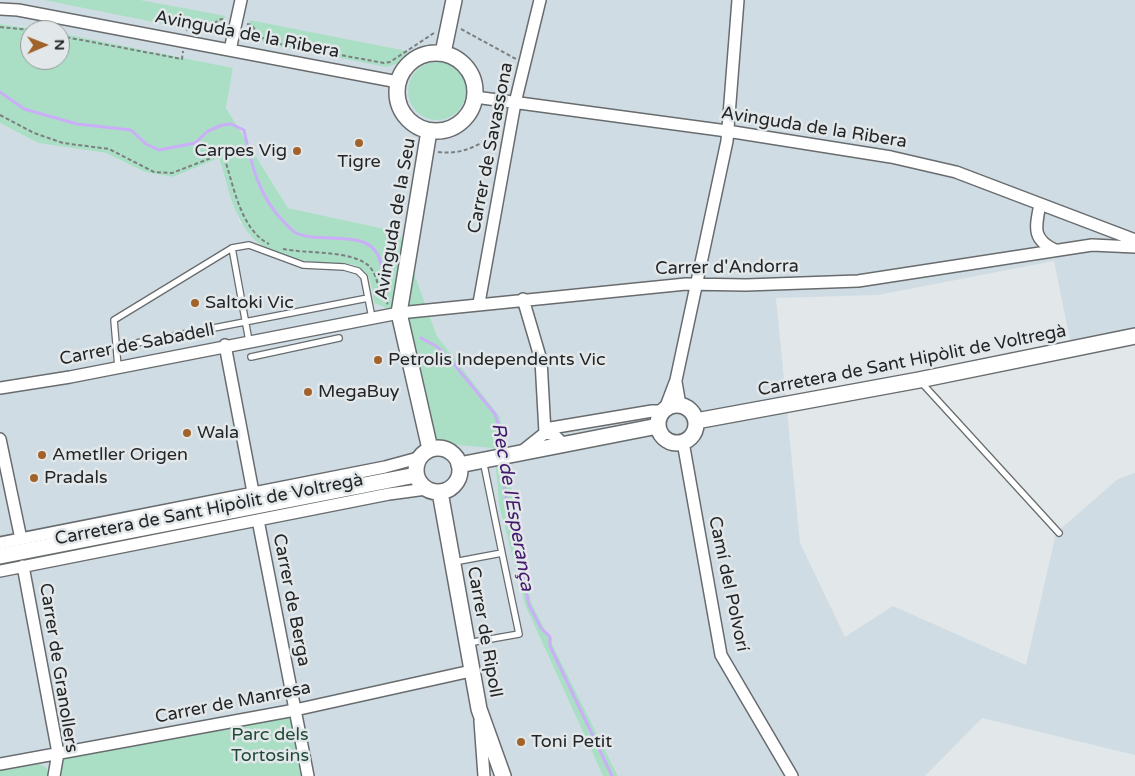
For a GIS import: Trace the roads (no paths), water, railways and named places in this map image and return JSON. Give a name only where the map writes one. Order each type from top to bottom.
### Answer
[{"type":"street","points":[[230,50],[241,0]]},
{"type":"street","points":[[443,52],[454,0]]},
{"type":"street","name":"Carrer de Savassona","points":[[480,303],[515,103],[540,0]]},
{"type":"street","points":[[460,465],[564,445],[666,413],[689,409],[696,421],[693,434],[682,442],[676,443],[664,438],[666,413],[676,380],[727,141],[738,0]]},
{"type":"street","name":"Avinguda de la Ribera","points":[[0,9],[19,5],[230,50],[398,82]]},
{"type":"street","points":[[443,52],[458,58],[469,70],[475,84],[475,97],[469,114],[458,125],[444,131],[429,131],[418,127],[400,109],[397,96],[398,82],[403,70],[414,59],[428,53],[443,52]]},
{"type":"street","name":"Avinguda de la Ribera","points":[[475,97],[727,131],[900,159],[956,172],[1135,240]]},
{"type":"street","name":"Avinguda de la Seu","points":[[399,313],[429,131]]},
{"type":"street","points":[[1040,204],[1035,231],[1044,245],[1055,250]]},
{"type":"street","name":"Carrer d'Andorra","points":[[399,313],[480,303],[696,284],[746,285],[858,281],[899,277],[1092,245],[1135,247]]},
{"type":"street","points":[[523,300],[541,360],[545,431]]},
{"type":"street","points":[[399,313],[424,453],[416,475],[419,483],[433,491],[448,490],[457,481],[460,465],[454,455],[448,450],[441,448],[424,453]]},
{"type":"street","name":"Carrer de Sabadell","points":[[0,388],[399,313]]},
{"type":"street","name":"Carretera de Sant Hipòlit de Voltregà","points":[[696,421],[919,380],[1135,336]]},
{"type":"street","points":[[225,345],[253,492]]},
{"type":"street","points":[[507,456],[545,431],[652,410],[666,413]]},
{"type":"street","points":[[545,431],[554,435],[564,445]]},
{"type":"street","points":[[0,439],[21,539]]},
{"type":"street","name":"Camí del Polvorí","points":[[682,442],[721,655],[792,776]]},
{"type":"street","name":"Carretera de Sant Hipòlit de Voltregà","points":[[0,543],[385,467],[424,453]]},
{"type":"street","name":"Carretera de Sant Hipòlit de Voltregà","points":[[0,556],[416,475]]},
{"type":"street","name":"Carretera de Sant Hipòlit de Voltregà","points":[[0,571],[258,520],[433,491]]},
{"type":"street","name":"Carrer de Ripoll","points":[[433,491],[452,563],[479,709],[503,776]]},
{"type":"street","name":"Carrer de Berga","points":[[258,520],[308,776]]},
{"type":"street","name":"Carrer de Granollers","points":[[23,566],[58,753],[54,776]]},
{"type":"street","name":"Carrer de Manresa","points":[[0,764],[295,710],[471,671]]},
{"type":"street","points":[[479,709],[484,776]]},
{"type":"lane","points":[[118,367],[114,320],[232,248],[249,245],[303,265],[344,267],[358,271],[364,277],[372,318]]},
{"type":"lane","points":[[232,248],[249,341]]},
{"type":"lane","points":[[116,348],[368,298]]},
{"type":"lane","points":[[250,357],[339,338]]},
{"type":"lane","points":[[919,380],[1058,533]]},
{"type":"lane","points":[[466,644],[519,634],[483,460]]},
{"type":"lane","points":[[452,563],[502,553]]},
{"type":"waterway","name":"Rec de l'Esperança","points":[[0,92],[24,109],[77,124],[131,130],[146,144],[159,150],[195,143],[208,131],[222,125],[231,124],[244,130],[253,168],[262,192],[285,223],[295,232],[306,236],[341,238],[363,242],[372,247],[378,255],[386,285]]},
{"type":"waterway","name":"Rec de l'Esperança","points":[[421,338],[436,346],[449,358],[495,414],[499,427],[501,453]]},
{"type":"waterway","name":"Rec de l'Esperança","points":[[502,462],[505,493],[529,605],[541,628],[550,637],[550,646],[612,776]]},
{"type":"place","name":"Tigre","points":[[359,143]]},
{"type":"place","name":"Carpes Vig","points":[[297,151]]},
{"type":"place","name":"Saltoki Vic","points":[[195,303]]},
{"type":"place","name":"Petrolis Independents Vic","points":[[378,360]]},
{"type":"place","name":"MegaBuy","points":[[308,392]]},
{"type":"place","name":"Wala","points":[[187,433]]},
{"type":"place","name":"Ametller Origen","points":[[42,455]]},
{"type":"place","name":"Pradals","points":[[34,478]]},
{"type":"place","name":"Toni Petit","points":[[521,742]]},
{"type":"park label","name":"Parc dels Tortosins","points":[[270,745]]}]
